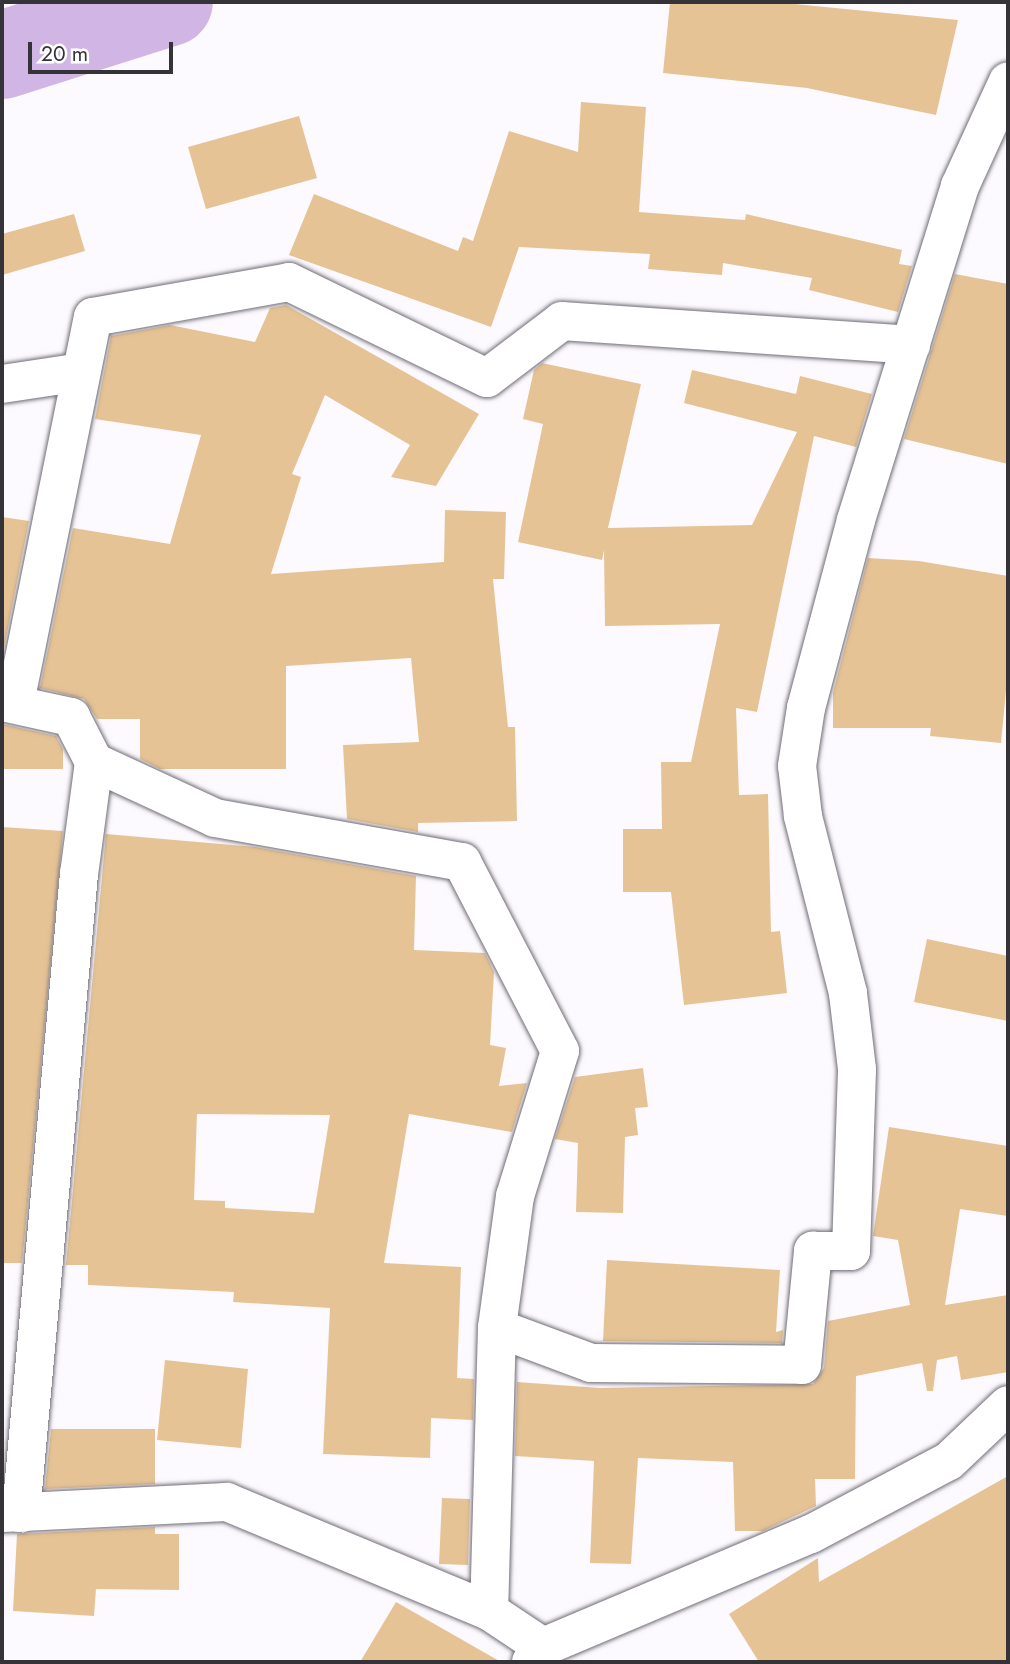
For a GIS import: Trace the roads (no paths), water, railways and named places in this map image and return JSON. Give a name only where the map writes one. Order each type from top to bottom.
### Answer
[{"type":"street","points":[[497,1328],[591,1363],[802,1365],[813,1251],[851,1251],[855,1057],[848,993],[803,816],[797,766],[806,708],[853,533],[960,186],[1008,81]]},
{"type":"street","points":[[911,345],[562,321],[487,378],[289,282],[93,317],[8,703],[71,717],[94,762],[11,1513],[227,1502],[489,1611],[537,1655],[811,1534],[949,1461],[1008,1405]]},
{"type":"street","points":[[2,384],[81,372]]},
{"type":"street","points":[[94,762],[215,818],[462,862],[561,1051],[515,1196],[497,1328],[489,1611]]},
{"type":"waterway","points":[[2,55],[169,2]]}]
